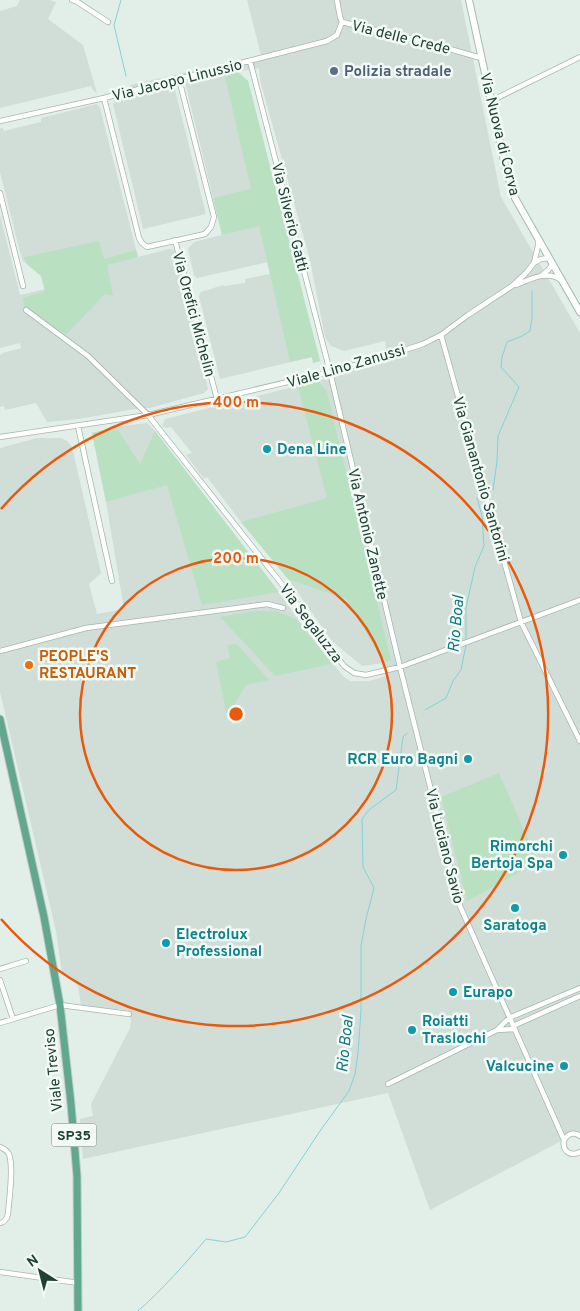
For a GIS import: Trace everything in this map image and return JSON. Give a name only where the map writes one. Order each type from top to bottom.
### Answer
[{"type":"main road","name":"Via Nuova di Corva","points":[[469,0],[506,170],[515,198],[580,312]]},
{"type":"main road","name":"Viale Treviso","points":[[0,719],[44,917],[60,1006],[78,1176],[78,1311]]},
{"type":"street","points":[[72,0],[108,22]]},
{"type":"street","name":"Via delle Crede","points":[[337,0],[342,22],[481,58]]},
{"type":"street","name":"Via Jacopo Linussio","points":[[0,121],[104,98],[327,42],[337,36],[342,22]]},
{"type":"street","points":[[491,101],[580,57]]},
{"type":"street","name":"Via Silverio Gatti","points":[[250,61],[330,372]]},
{"type":"street","name":"Via Orefici Michelin","points":[[179,79],[214,217],[211,226],[204,234],[175,240],[216,399]]},
{"type":"street","points":[[104,98],[139,238],[147,247],[175,240]]},
{"type":"street","points":[[0,193],[23,286]]},
{"type":"street","points":[[534,263],[538,239]]},
{"type":"street","name":"Viale Lino Zanussi","points":[[0,437],[148,415],[377,359],[423,344],[441,335],[512,286],[526,274],[534,263],[541,260],[551,261],[548,270],[541,276],[512,286]]},
{"type":"street","points":[[541,276],[557,277],[563,281]]},
{"type":"street","name":"Via Segaluzza","points":[[26,310],[88,356],[148,415],[344,666],[354,673],[366,675],[400,667],[580,600]]},
{"type":"street","name":"Via Gianantonio Santorini","points":[[441,335],[521,622],[580,741]]},
{"type":"street","name":"Via Antonio Zanette","points":[[330,372],[400,667]]},
{"type":"street","points":[[78,426],[112,581]]},
{"type":"street","points":[[0,651],[86,628],[267,604],[283,608]]},
{"type":"street","name":"Via Luciano Savio","points":[[400,667],[460,906],[564,1140],[563,1145],[570,1154],[580,1152]]},
{"type":"street","points":[[0,969],[26,961]]},
{"type":"street","points":[[0,980],[13,1019]]},
{"type":"street","points":[[497,1030],[510,1018],[580,988]]},
{"type":"street","points":[[388,1084],[497,1030],[513,1027],[580,996]]},
{"type":"street","points":[[0,1023],[60,1006]]},
{"type":"street","name":"Viale Treviso","points":[[60,1006],[129,1014]]},
{"type":"street","points":[[559,1130],[567,1135]]},
{"type":"street","points":[[564,1140],[567,1135],[574,1133],[580,1135]]},
{"type":"street","points":[[0,1148],[8,1152],[11,1163],[8,1214],[7,1219],[0,1223]]},
{"type":"street","points":[[0,1272],[79,1283]]},
{"type":"shaded area","points":[[20,0],[49,0],[56,2],[48,19],[83,45],[97,93],[91,86],[0,108],[0,11],[17,6]]},
{"type":"shaded area","points":[[247,0],[461,0],[501,197],[580,333],[580,1131],[430,1210],[388,1093],[83,1159],[80,1119],[93,1116],[91,1104],[130,1028],[131,1020],[128,1010],[81,1006],[78,986],[62,972],[56,931],[0,692],[0,448],[37,438],[61,438],[72,447],[101,573],[89,584],[97,614],[124,609],[92,433],[116,427],[147,423],[343,676],[350,681],[369,681],[387,676],[384,663],[362,666],[332,641],[288,579],[207,477],[204,479],[186,455],[192,453],[171,427],[165,428],[162,426],[165,419],[298,387],[339,374],[388,362],[385,341],[344,351],[331,346],[325,337],[310,260],[260,80],[259,68],[237,72],[248,81],[320,361],[313,363],[312,357],[220,379],[199,296],[201,292],[223,285],[245,283],[245,279],[270,274],[268,262],[197,278],[194,275],[188,249],[190,246],[194,242],[222,235],[185,82],[171,86],[175,90],[206,214],[143,229],[113,104],[118,98],[132,95],[130,85],[261,55]]},
{"type":"shaded area","points":[[97,104],[100,108],[138,257],[169,249],[174,250],[176,254],[208,389],[204,393],[150,408],[47,422],[36,403],[5,410],[4,406],[0,407],[0,355],[21,348],[20,343],[0,348],[0,215],[20,295],[45,289],[41,276],[23,261],[20,252],[0,172],[0,129],[2,127],[4,131],[41,122],[41,118]]},
{"type":"green space","points":[[237,71],[248,81],[320,361],[313,363],[312,357],[290,362],[259,226],[222,235],[213,198],[251,189],[224,73]]},
{"type":"green space","points":[[99,241],[104,259],[136,250],[138,257],[107,265],[113,296],[105,294],[66,335],[24,307],[23,298],[45,291],[41,276],[27,264],[24,257]]},
{"type":"green space","points":[[318,381],[327,392],[391,660],[384,663],[346,599],[288,579],[241,522],[327,498],[298,387]]},
{"type":"green space","points":[[116,427],[140,464],[155,431],[279,592],[202,605],[167,485],[106,502],[92,433]]},
{"type":"green space","points":[[254,611],[276,611],[296,619],[332,664],[275,676],[220,617]]},
{"type":"green space","points":[[237,644],[269,680],[246,685],[227,716],[216,662],[230,658],[227,645]]},
{"type":"green space","points":[[499,773],[538,862],[467,901],[441,797]]},
{"type":"waterway","points":[[121,0],[114,25],[126,76]]},
{"type":"waterway","name":"Rio Boal","points":[[493,490],[498,436],[519,387],[501,367],[502,357],[507,342],[530,331],[532,291]]},
{"type":"waterway","name":"Rio Boal","points":[[466,641],[466,608],[475,567],[484,546],[482,516],[477,498]]},
{"type":"waterway","name":"Rio Boal","points":[[425,710],[446,698],[453,681],[461,670],[466,645]]},
{"type":"waterway","name":"Rio Boal","points":[[138,1311],[206,1239],[226,1242],[245,1237],[279,1193],[349,1091],[355,1074],[358,1053],[361,1011],[361,946],[374,888],[363,867],[362,819],[370,809],[396,790],[403,737],[407,733]]},
{"type":"place","name":"Polizia stradale","points":[[334,71]]},
{"type":"place","name":"Dena Line","points":[[267,449]]},
{"type":"place","name":"PEOPLE'S RESTAURANT","points":[[29,665]]},
{"type":"place","name":"RCR Euro Bagni","points":[[468,759]]},
{"type":"place","name":"Rimorchi Bertoja Spa","points":[[563,855]]},
{"type":"place","name":"Saratoga","points":[[515,908]]},
{"type":"place","name":"Electrolux Professional","points":[[166,943]]},
{"type":"place","name":"Eurapo","points":[[453,992]]},
{"type":"place","name":"Roiatti Traslochi","points":[[412,1030]]},
{"type":"place","name":"Valcucine","points":[[564,1066]]}]
